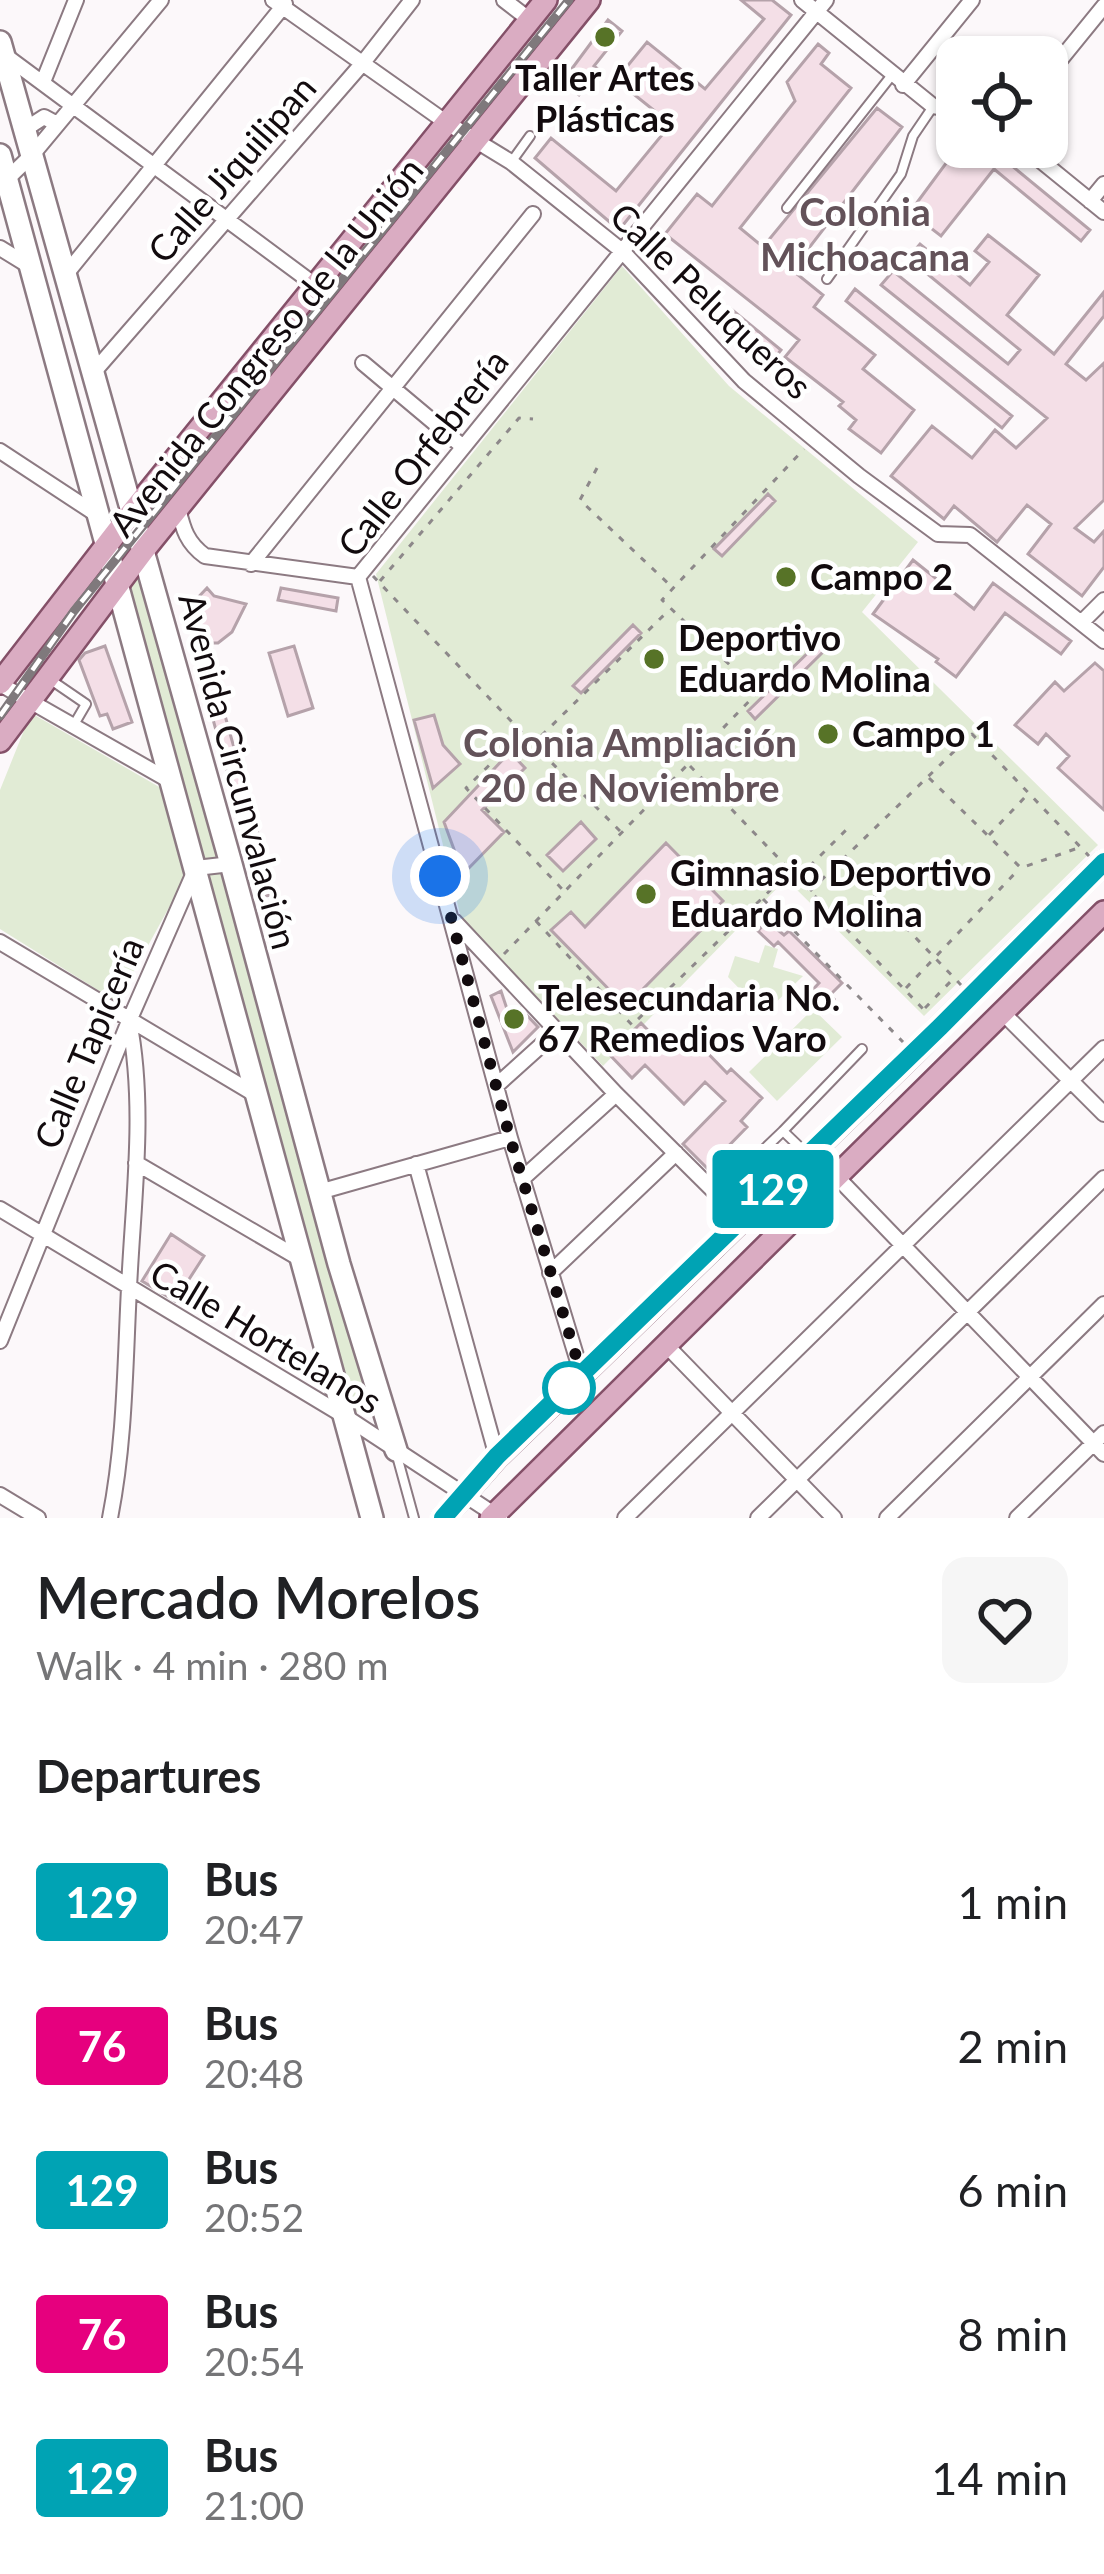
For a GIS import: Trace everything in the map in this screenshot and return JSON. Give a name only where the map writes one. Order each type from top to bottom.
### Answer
[{"type":"main road","name":"Avenida Congreso de la Unión","points":[[0,683],[547,0]]},
{"type":"main road","name":"Avenida Congreso de la Unión","points":[[2,741],[143,551],[589,0]]},
{"type":"main road","name":"Avenida Circunvalación","points":[[1,49],[396,1450]]},
{"type":"main road","name":"Avenida Circunvalación","points":[[0,155],[3,185],[31,267],[372,1518]]},
{"type":"main road","points":[[443,1518],[497,1456],[914,1053],[1102,864]]},
{"type":"main road","points":[[495,1517],[1104,912]]},
{"type":"street","points":[[43,82],[76,0]]},
{"type":"street","points":[[3,185],[161,0]]},
{"type":"street","name":"Calle Jiquilipan","points":[[92,374],[362,64],[412,0]]},
{"type":"street","points":[[504,0],[530,20]]},
{"type":"street","points":[[802,0],[821,6],[897,80],[936,106]]},
{"type":"street","points":[[897,80],[972,0]]},
{"type":"street","points":[[66,274],[282,2]]},
{"type":"street","name":"Calle Peluqueros","points":[[282,2],[362,64],[511,162],[622,251],[744,381],[932,531],[970,535],[1104,640]]},
{"type":"street","name":"Calle Orfebrería","points":[[582,1376],[510,1138],[361,572],[821,6]]},
{"type":"street","points":[[1068,50],[1104,6]]},
{"type":"street","points":[[1,49],[315,285]]},
{"type":"street","points":[[24,130],[44,117],[57,124]]},
{"type":"street","points":[[1050,168],[1104,212]]},
{"type":"street","points":[[1090,201],[1104,184]]},
{"type":"street","points":[[251,564],[533,214]]},
{"type":"street","points":[[0,248],[31,267]]},
{"type":"street","points":[[363,364],[462,446]]},
{"type":"street","points":[[0,451],[99,516]]},
{"type":"street","points":[[178,508],[184,533],[205,556],[361,572]]},
{"type":"street","points":[[1082,622],[1104,600]]},
{"type":"street","points":[[0,683],[170,781]]},
{"type":"street","points":[[196,868],[231,864]]},
{"type":"street","name":"Calle Tapicería","points":[[0,1341],[196,868]]},
{"type":"street","points":[[451,918],[742,1220]]},
{"type":"street","points":[[0,942],[256,1095]]},
{"type":"street","points":[[1002,1012],[1104,1114]]},
{"type":"street","points":[[110,1518],[122,1460],[136,1162],[137,1060],[129,1021]]},
{"type":"street","points":[[496,1086],[557,1031]]},
{"type":"street","points":[[625,1518],[1104,1048]]},
{"type":"street","points":[[522,1178],[616,1094]]},
{"type":"street","points":[[320,1192],[510,1138]]},
{"type":"street","points":[[550,1273],[676,1153]]},
{"type":"street","points":[[136,1162],[303,1261]]},
{"type":"street","points":[[416,1164],[497,1456]]},
{"type":"street","points":[[836,1176],[1029,1380],[1100,1444],[1017,1518]]},
{"type":"street","points":[[758,1518],[1104,1178]]},
{"type":"street","name":"Calle Hortelanos","points":[[0,1209],[346,1418],[495,1517]]},
{"type":"street","points":[[887,1518],[1104,1304]]},
{"type":"street","points":[[665,1346],[834,1518]]},
{"type":"street","points":[[0,1495],[38,1518]]},
{"type":"lane","points":[[787,208],[897,80]]},
{"type":"lane","points":[[827,279],[901,174],[913,136],[933,106]]},
{"type":"lane","points":[[511,162],[530,136]]},
{"type":"lane","points":[[46,678],[86,704],[72,728]]},
{"type":"lane","points":[[734,1178],[862,1048]]},
{"type":"lane","points":[[783,1131],[808,1155]]},
{"type":"lane","name":"Avenida Circunvalación","points":[[396,1450],[413,1518]]},
{"type":"path","points":[[379,582],[518,418],[533,419]]},
{"type":"path","points":[[493,965],[758,692],[662,600],[814,439]]},
{"type":"path","points":[[597,468],[580,500],[673,588]]},
{"type":"path","points":[[361,572],[379,582],[622,832]]},
{"type":"path","points":[[533,744],[671,608]]},
{"type":"path","points":[[523,733],[466,788],[565,892]]},
{"type":"path","points":[[810,891],[972,734],[1102,864]]},
{"type":"path","points":[[688,764],[940,1027]]},
{"type":"path","points":[[928,777],[1021,868]]},
{"type":"path","points":[[988,836],[1029,793]]},
{"type":"path","points":[[797,878],[852,824]]},
{"type":"path","points":[[905,988],[1021,868],[1081,847]]},
{"type":"path","points":[[842,860],[971,995]]},
{"type":"path","points":[[536,921],[632,1025],[790,870]]},
{"type":"path","points":[[762,898],[914,1053]]},
{"type":"path","points":[[924,1009],[954,978]]},
{"type":"path","points":[[765,1174],[813,1224]]},
{"type":"green space","name":"Deportivo Eduardo Molina","points":[[622,266],[729,386],[918,542],[862,612],[1098,845],[924,1016],[786,879],[603,1066],[461,918],[376,574]]},
{"type":"green space","points":[[138,571],[376,1417],[349,1409],[194,862],[117,1002],[0,929],[0,790],[31,713],[180,799],[126,586]]},
{"type":"green space","points":[[765,945],[778,949],[773,967],[803,976],[764,1014],[728,977],[735,956],[759,963]]},
{"type":"green space","points":[[813,1009],[842,1037],[777,1101],[749,1072]]},
{"type":"building","points":[[741,0],[772,0],[791,15],[619,230],[535,158],[551,138],[616,191],[671,124],[616,80],[647,42],[705,89],[764,19]]},
{"type":"building","points":[[608,20],[622,31],[594,66],[599,70],[579,95],[562,82]]},
{"type":"building","points":[[818,44],[829,53],[821,64],[851,88],[740,228],[763,247],[877,108],[902,127],[792,270],[823,295],[814,307],[875,355],[863,369],[914,410],[881,453],[849,429],[856,420],[839,406],[843,402],[785,357],[799,340],[665,234],[697,194],[712,206],[795,101],[787,82]]},
{"type":"building","points":[[942,168],[1015,168],[1090,230],[1081,241],[994,169],[941,236],[910,212]]},
{"type":"building","points":[[988,235],[1039,275],[1007,315],[1054,354],[1104,292],[1104,316],[1066,364],[1086,380],[1104,363],[1104,500],[1075,528],[1094,542],[1104,531],[1104,567],[1082,596],[1028,554],[1051,524],[1027,505],[997,542],[954,506],[944,519],[891,476],[932,426],[972,458],[995,430],[1016,448],[1047,418],[881,285],[893,271],[1008,364],[1020,350],[908,258],[920,244],[970,285],[989,262],[975,251]]},
{"type":"building","points":[[855,289],[1012,416],[1002,428],[846,301]]},
{"type":"building","points":[[731,309],[781,350],[769,365],[719,323]]},
{"type":"building","points":[[768,494],[775,501],[722,556],[714,549]]},
{"type":"building","points":[[913,560],[974,609],[993,583],[1071,641],[1061,654],[1005,613],[956,677],[873,614]]},
{"type":"building","points":[[207,588],[214,596],[246,604],[232,632],[218,643],[204,643],[189,607]]},
{"type":"building","points":[[281,588],[338,598],[336,611],[278,600]]},
{"type":"building","points":[[633,625],[641,633],[581,693],[573,686]]},
{"type":"building","points":[[819,642],[826,649],[755,719],[748,711]]},
{"type":"building","points":[[105,646],[132,722],[113,729],[107,714],[100,716],[79,660]]},
{"type":"building","points":[[294,646],[313,708],[288,716],[269,653]]},
{"type":"building","points":[[210,662],[275,894],[262,897],[198,665]]},
{"type":"building","points":[[1095,663],[1104,671],[1104,810],[1058,768],[1069,756],[1046,734],[1038,744],[1015,725],[1055,682],[1064,691]]},
{"type":"building","points":[[434,715],[443,745],[460,764],[433,788],[414,720]]},
{"type":"building","points":[[510,752],[525,768],[482,810],[504,832],[463,874],[444,822]]},
{"type":"building","points":[[581,822],[596,839],[563,871],[547,855]]},
{"type":"building","points":[[666,843],[723,901],[703,920],[707,924],[644,988],[650,994],[631,1012],[551,930],[571,912],[585,927]]},
{"type":"building","points":[[767,921],[784,935],[789,931],[842,983],[822,1013],[805,998],[819,983],[778,942],[774,946],[758,931]]},
{"type":"building","points":[[501,991],[509,1015],[520,1008],[538,1027],[513,1052],[491,996]]},
{"type":"building","points":[[641,1023],[671,1054],[690,1035],[727,1073],[731,1069],[762,1098],[741,1121],[747,1127],[707,1168],[683,1144],[725,1101],[705,1082],[684,1104],[645,1065],[632,1078],[609,1054]]},
{"type":"building","points":[[171,1234],[204,1256],[175,1301],[142,1281]]},
{"type":"railway","points":[[0,716],[74,611],[569,0]]},
{"type":"bus line","name":"129","points":[[443,1518],[497,1456],[1104,862]]},
{"type":"place","name":"Taller Artes Plásticas","points":[[605,37]]},
{"type":"place","name":"Campo 2","points":[[786,577]]},
{"type":"place","name":"Deportivo Eduardo Molina","points":[[654,659]]},
{"type":"place","name":"Campo 1","points":[[828,734]]},
{"type":"place","name":"Gimnasio Deportivo Eduardo Molina","points":[[646,894]]},
{"type":"place","name":"Telesecundaria No. 67 Remedios Varo","points":[[514,1019]]},
{"type":"district","name":"Colonia Michoacana","points":[[865,234]]},
{"type":"district","name":"Colonia Ampliación 20 de Noviembre","points":[[630,766]]},
{"type":"route","points":[[440,876],[510,1138],[582,1376],[569,1388]]}]
